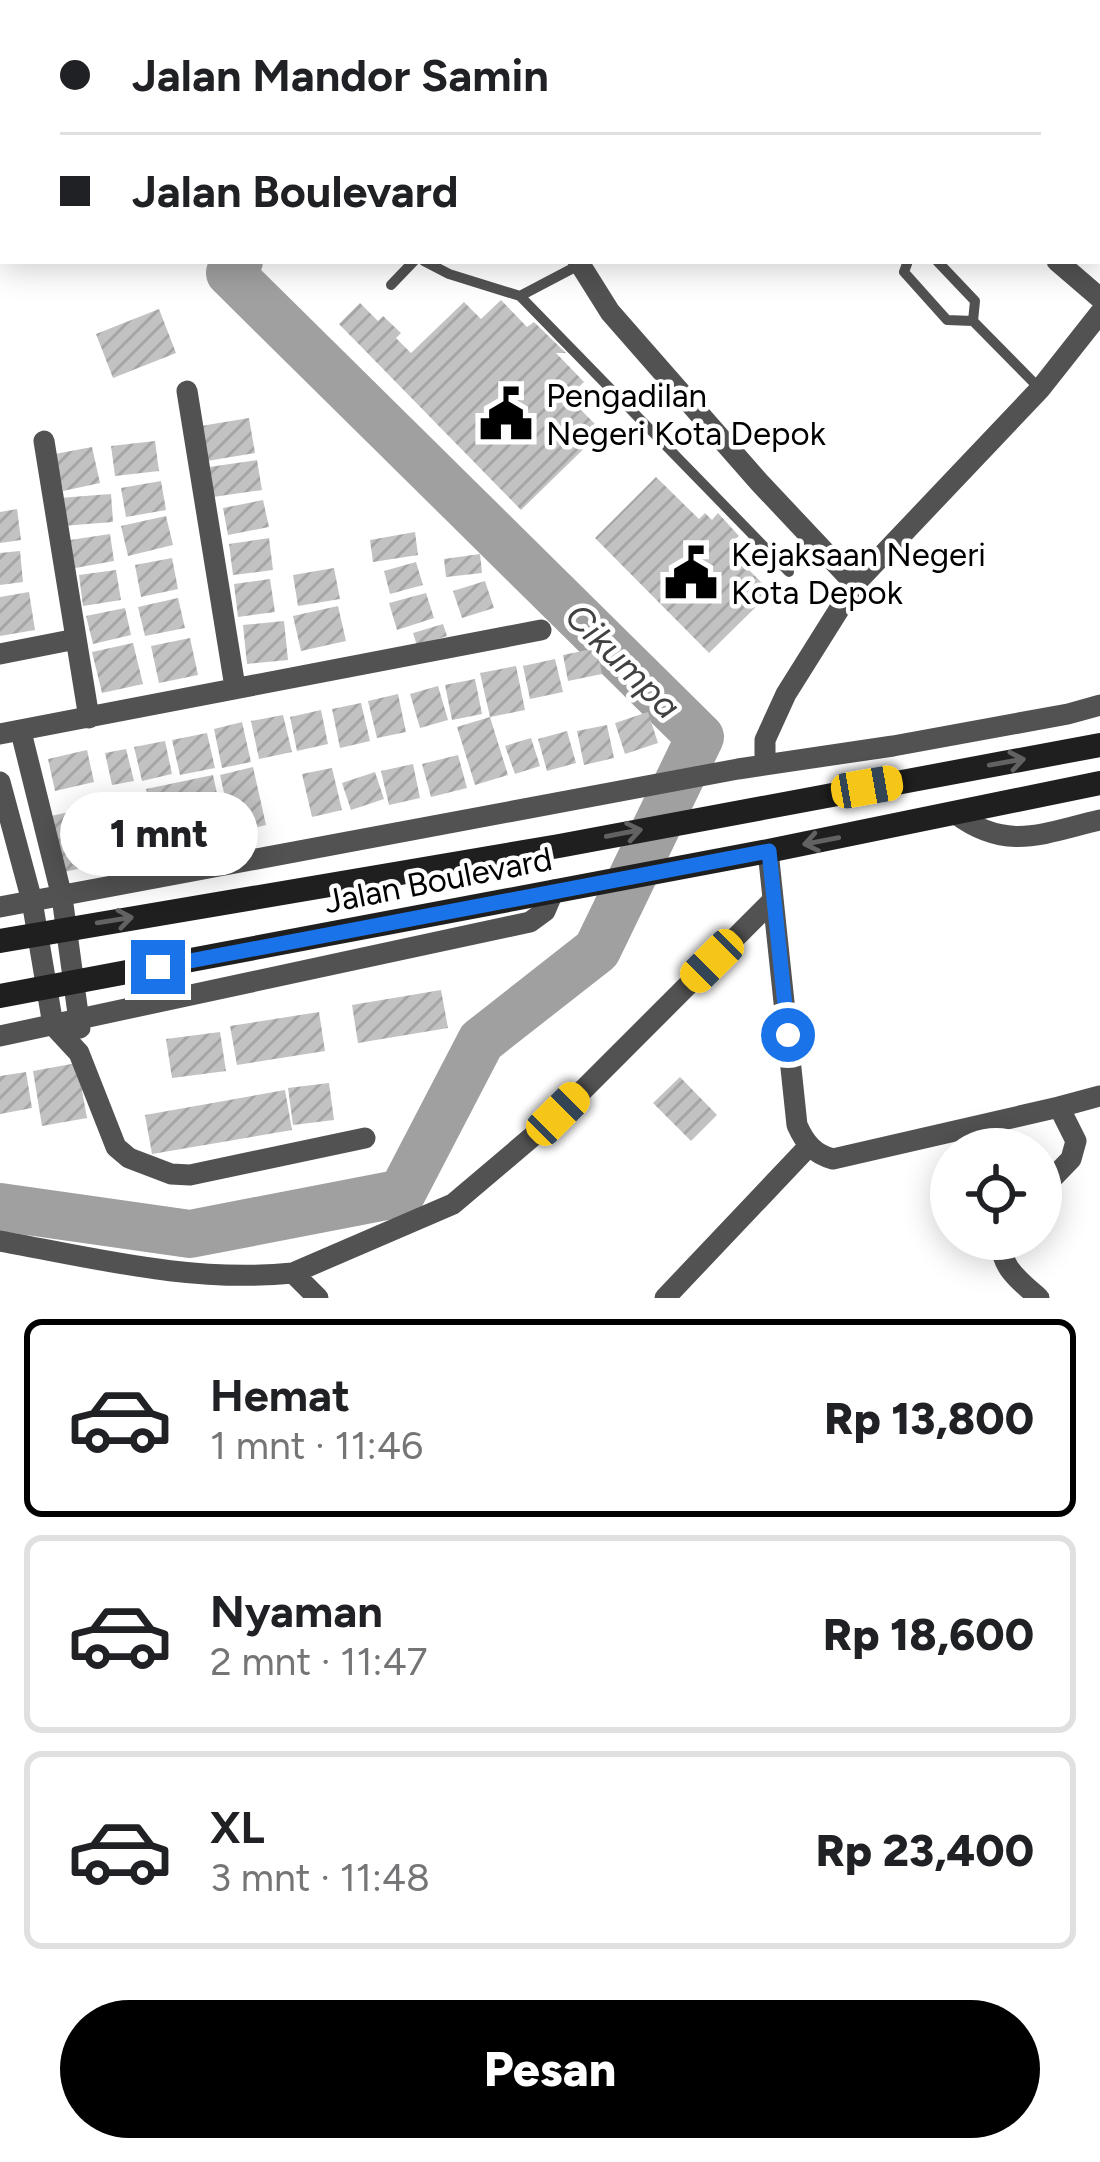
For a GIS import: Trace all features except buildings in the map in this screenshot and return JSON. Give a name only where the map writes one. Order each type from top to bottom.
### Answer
[{"type":"main road","name":"Jalan Boulevard","points":[[0,941],[560,846],[1100,745]]},
{"type":"main road","name":"Jalan Boulevard","points":[[0,996],[769,851],[1100,783]]},
{"type":"main road","points":[[560,846],[561,889]]},
{"type":"street","points":[[580,264],[610,312],[758,482],[855,584]]},
{"type":"street","points":[[1060,264],[1100,298]]},
{"type":"street","points":[[765,765],[765,740],[786,694],[855,584],[1040,389],[1100,313]]},
{"type":"street","points":[[187,392],[235,687]]},
{"type":"street","points":[[44,441],[89,718]]},
{"type":"street","points":[[79,1053],[81,1019],[62,897],[41,815],[10,733],[541,630]]},
{"type":"street","points":[[0,654],[76,639]]},
{"type":"street","points":[[0,907],[765,765],[1068,715],[1100,705]]},
{"type":"street","points":[[0,782],[32,901],[53,1025],[79,1053],[116,1147],[129,1158],[171,1174],[190,1175],[365,1138]]},
{"type":"street","points":[[956,814],[999,838],[1024,838],[1100,820]]},
{"type":"street","points":[[11,823],[41,815]]},
{"type":"street","points":[[769,851],[797,1125],[820,1155],[833,1159],[1100,1096]]},
{"type":"street","points":[[0,1036],[530,922],[561,889]]},
{"type":"street","points":[[0,1240],[193,1276],[293,1273],[453,1204],[558,1114],[773,900]]},
{"type":"street","points":[[1059,1107],[1076,1142],[1062,1168]]},
{"type":"street","points":[[665,1298],[809,1146]]},
{"type":"street","points":[[1004,1260],[1039,1298]]},
{"type":"street","points":[[293,1273],[318,1298]]},
{"type":"lane","points":[[391,285],[412,264]]},
{"type":"lane","points":[[430,264],[520,296],[789,572]]},
{"type":"lane","points":[[520,296],[577,264]]},
{"type":"lane","points":[[907,264],[904,272],[910,283],[947,320],[973,321],[1040,389]]},
{"type":"lane","points":[[940,264],[975,301],[973,321]]},
{"type":"waterway","name":"Cikumpa","points":[[0,1207],[190,1234],[402,1193],[481,1041],[597,950],[700,737],[230,273],[237,264]]},
{"type":"place","name":"Pengadilan Negeri Kota Depok","points":[[506,414]]},
{"type":"place","name":"Kejaksaan Negeri Kota Depok","points":[[691,573]]},
{"type":"route","points":[[158,967],[769,851],[788,1035]]}]
